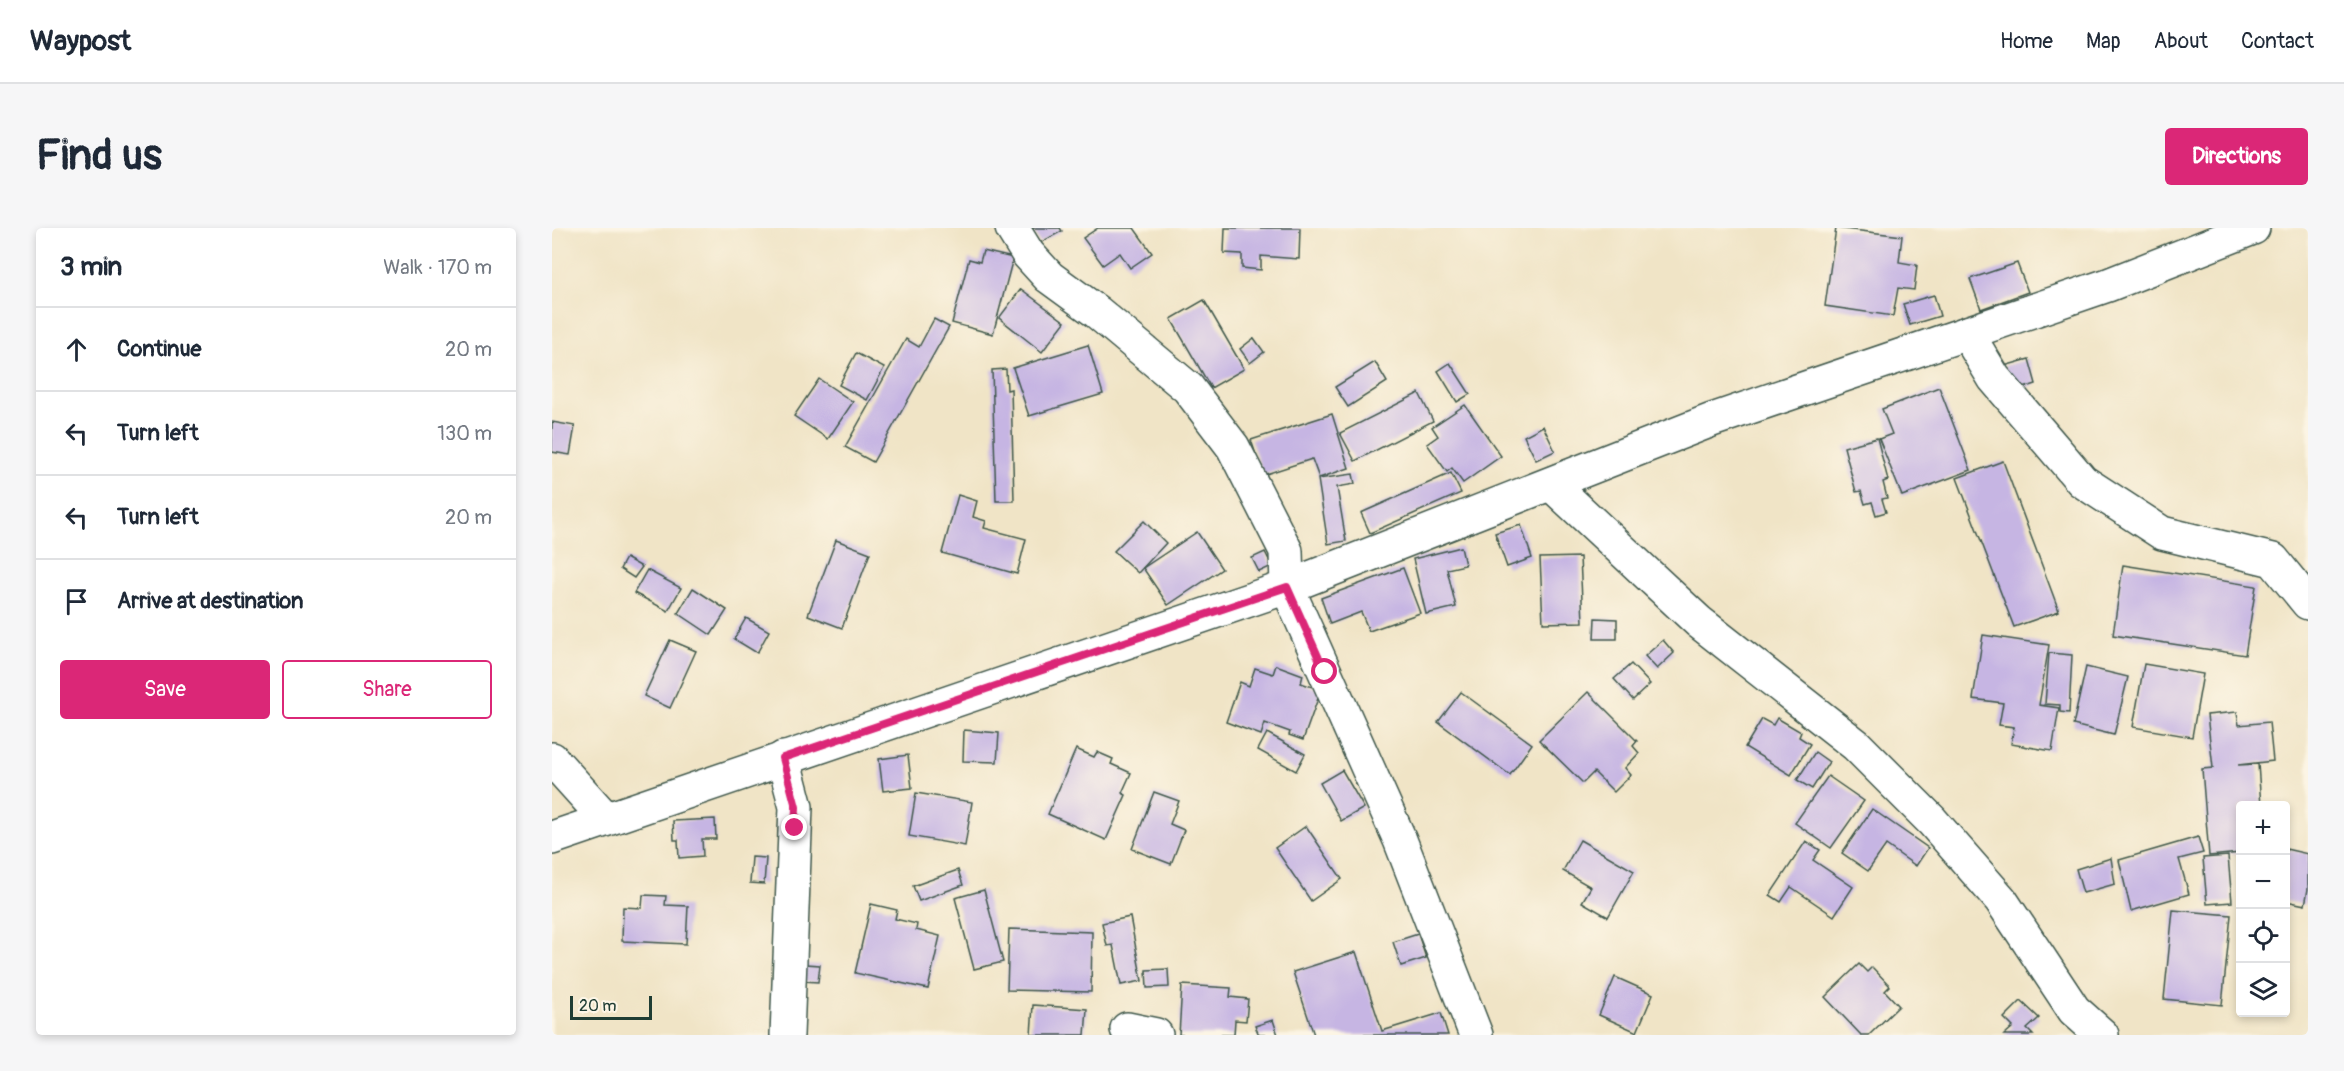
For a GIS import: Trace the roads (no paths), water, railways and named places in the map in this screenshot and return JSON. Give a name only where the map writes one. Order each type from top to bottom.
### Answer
[{"type":"street","points":[[1012,228],[1028,254],[1049,277],[1097,312],[1188,388],[1233,447],[1286,550],[1287,587],[1400,840],[1476,1035]]},
{"type":"street","points":[[552,838],[1287,587],[1712,420],[2108,285],[2253,228]]},
{"type":"street","points":[[1967,333],[1994,378],[2082,482],[2162,533],[2273,560],[2308,603]]},
{"type":"street","points":[[1551,484],[1699,622],[1856,746],[1924,812],[2001,900],[2074,1010],[2102,1035]]},
{"type":"street","points":[[783,758],[796,807],[787,1035]]},
{"type":"street","points":[[552,759],[606,819]]}]
